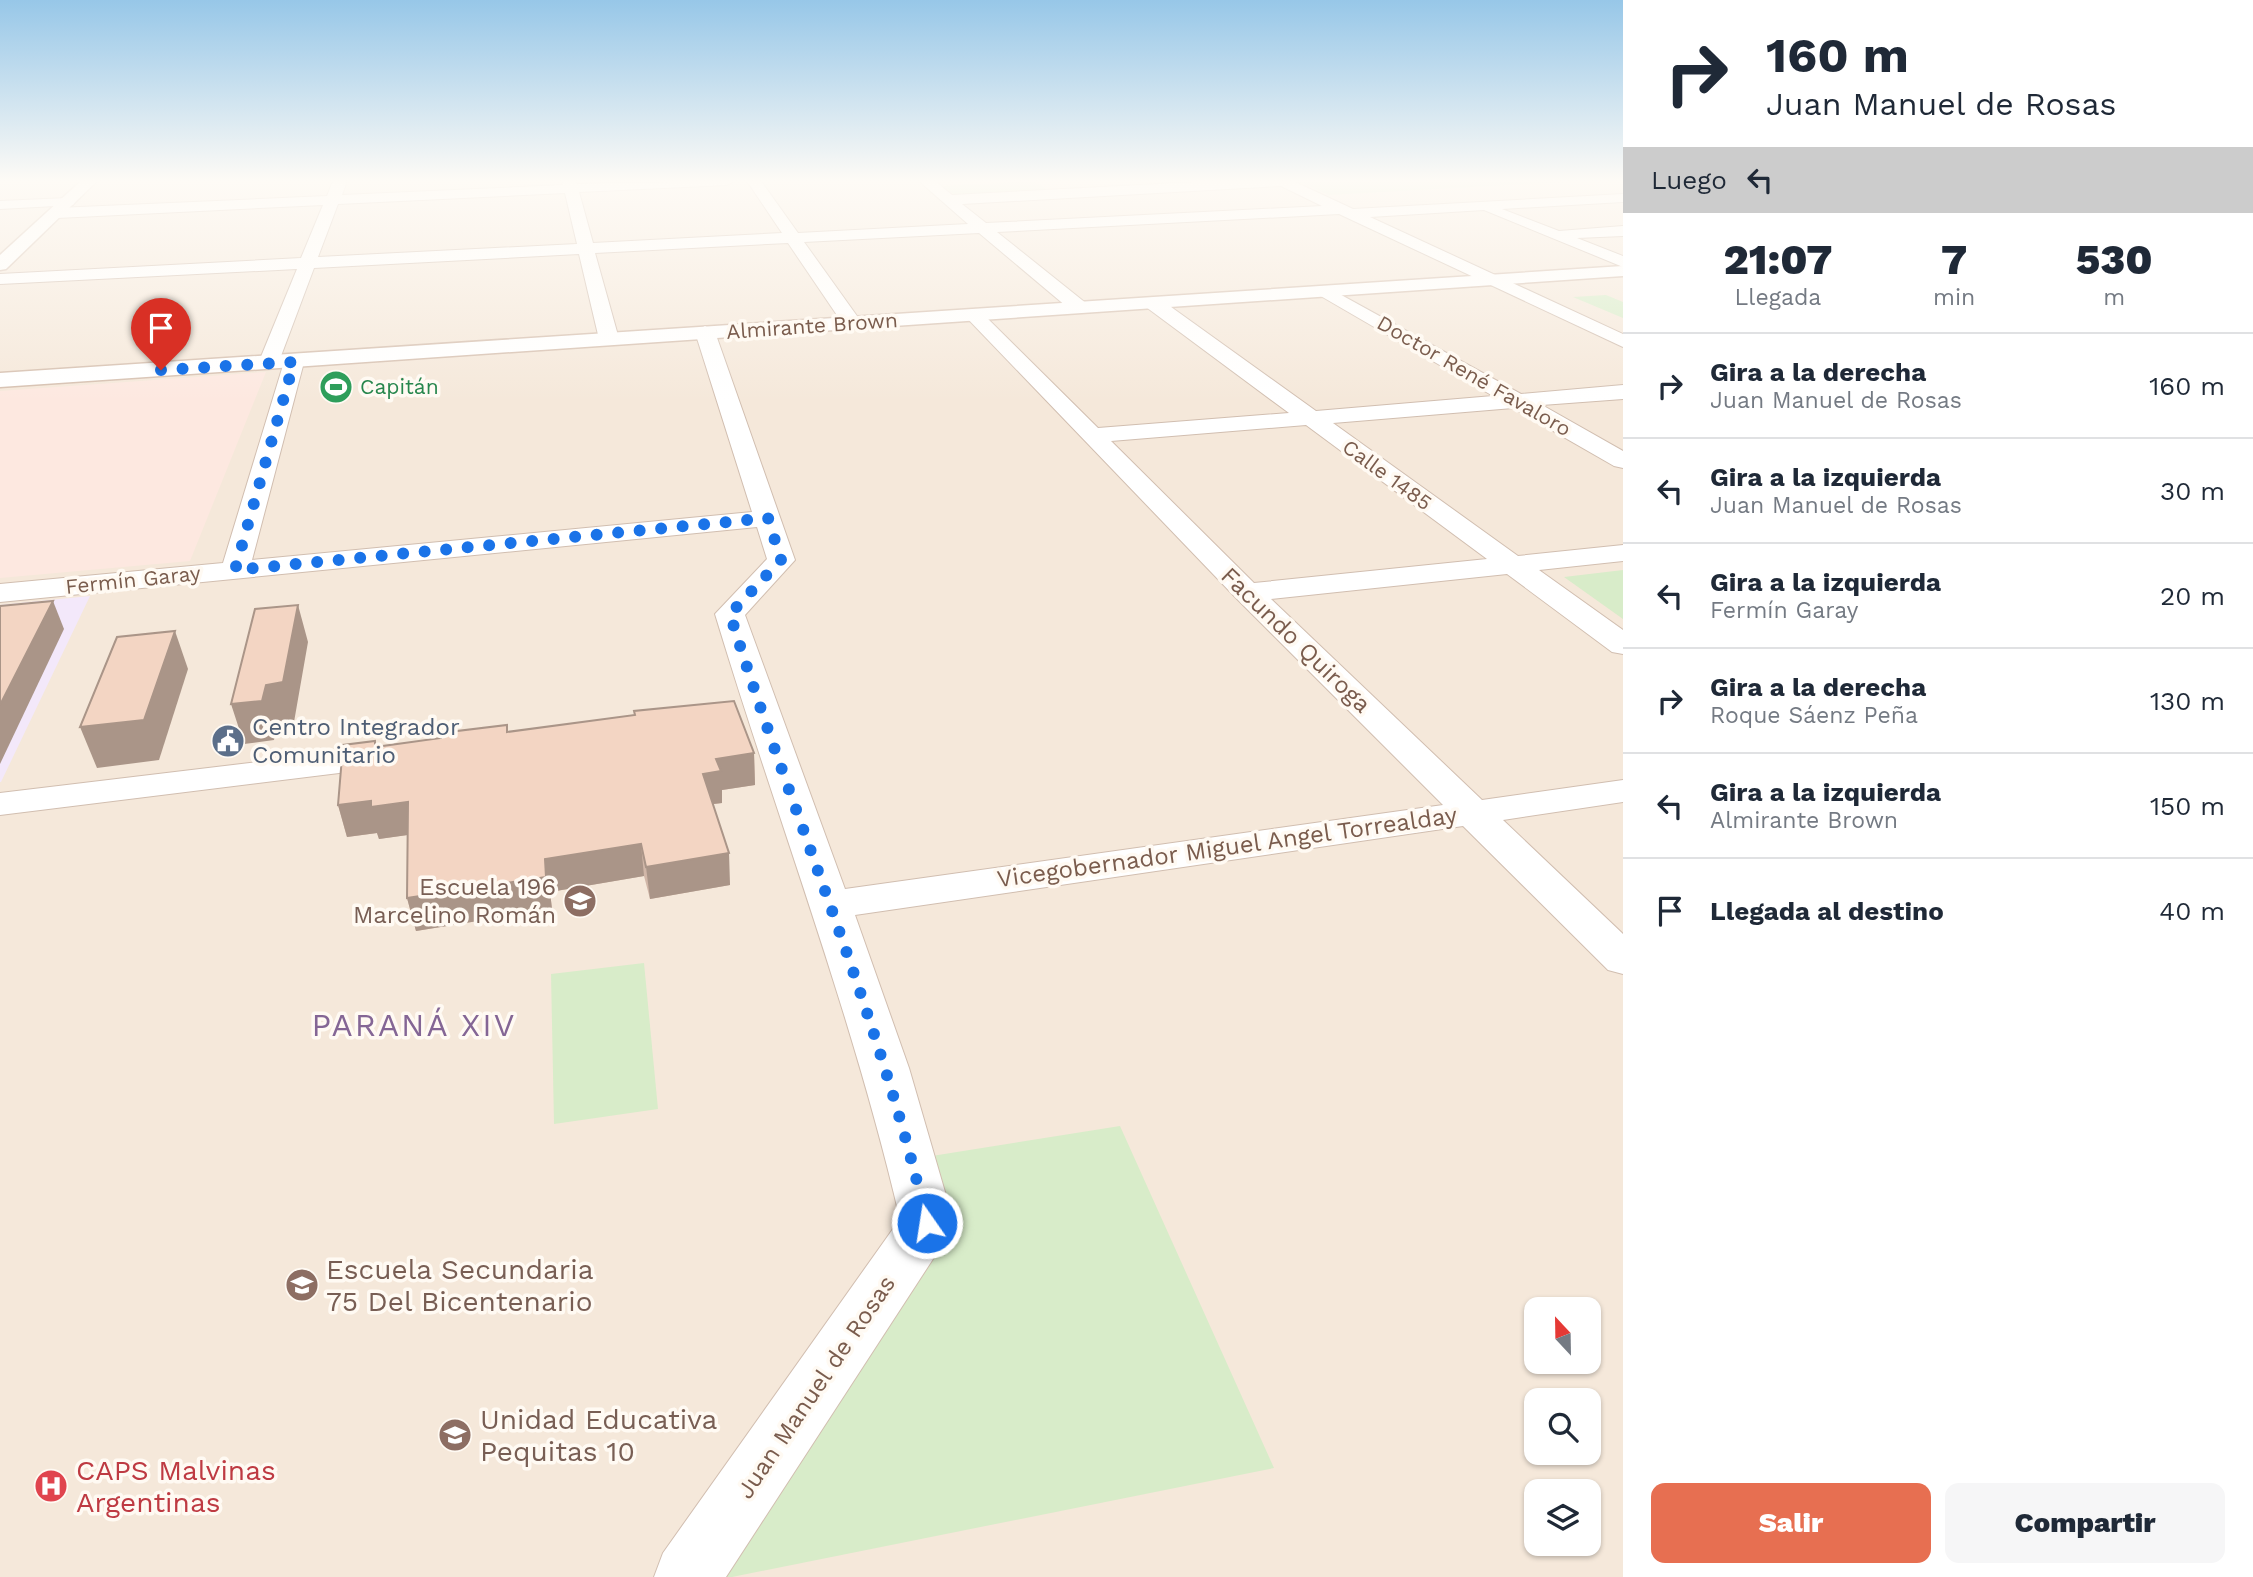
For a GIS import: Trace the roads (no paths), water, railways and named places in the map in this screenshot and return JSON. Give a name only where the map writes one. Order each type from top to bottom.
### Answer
[{"type":"main road","name":"Almirante Brown","points":[[0,380],[1623,271]]},
{"type":"street","points":[[268,364],[310,255]]},
{"type":"street","points":[[0,279],[482,255]]},
{"type":"street","points":[[588,255],[609,339]]},
{"type":"street","points":[[804,255],[852,323]]},
{"type":"street","points":[[1015,255],[1080,308]]},
{"type":"street","points":[[1438,255],[1623,341]]},
{"type":"street","points":[[1604,255],[1623,262]]},
{"type":"street","name":"Doctor René Favaloro","points":[[1325,291],[1623,461]]},
{"type":"street","name":"Calle 1485","points":[[1153,303],[1623,645]]},
{"type":"street","name":"Facundo Quiroga","points":[[974,316],[1247,593],[1475,812],[1623,959]]},
{"type":"street","name":"Juan Manuel de Rosas","points":[[687,1577],[927,1223],[913,1159],[832,905],[747,715],[730,614],[781,560],[705,332]]},
{"type":"street","points":[[235,570],[294,362]]},
{"type":"street","points":[[1092,436],[1623,392]]},
{"type":"street","name":"Fermín Garay","points":[[0,593],[768,518]]},
{"type":"street","points":[[1247,593],[1623,554]]},
{"type":"street","points":[[0,804],[421,753]]},
{"type":"street","name":"Vicegobernador Miguel Angel Torrealday","points":[[832,905],[1623,791]]},
{"type":"place","name":"Capitán","points":[[336,387]]},
{"type":"place","name":"Centro Integrador Comunitario","points":[[228,741]]},
{"type":"place","name":"Escuela 196 Marcelino Román","points":[[580,901]]},
{"type":"place","name":"Escuela Secundaria 75 Del Bicentenario","points":[[302,1285]]},
{"type":"place","name":"Unidad Educativa Pequitas 10","points":[[455,1435]]},
{"type":"place","name":"CAPS Malvinas Argentinas","points":[[51,1486]]},
{"type":"district","name":"PARANÁ XIV","points":[[414,1025]]}]
